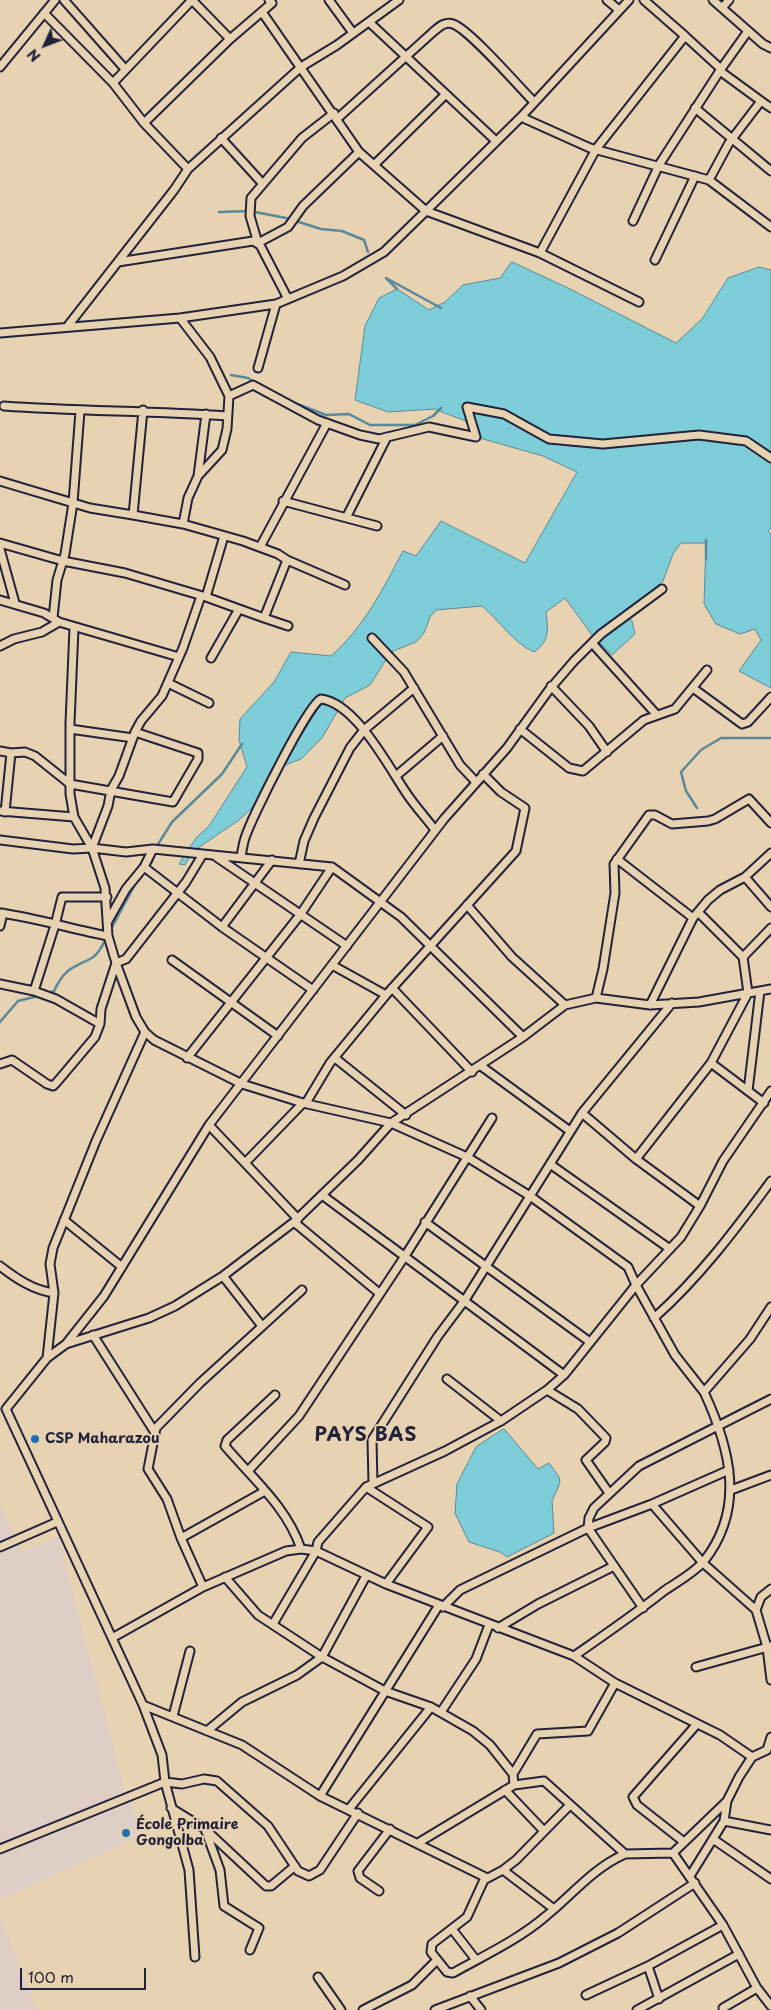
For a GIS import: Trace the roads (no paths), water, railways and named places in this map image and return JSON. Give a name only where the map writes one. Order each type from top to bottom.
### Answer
[{"type":"street","points":[[0,67],[54,0]]},
{"type":"street","points":[[64,0],[125,69]]},
{"type":"street","points":[[113,83],[192,0],[230,39]]},
{"type":"street","points":[[144,122],[230,39],[272,3],[269,0]]},
{"type":"street","points":[[329,0],[353,33]]},
{"type":"street","points":[[67,327],[174,190],[188,169],[301,67],[399,0]]},
{"type":"street","points":[[607,0],[619,10]]},
{"type":"street","points":[[0,333],[180,318],[276,304],[343,276],[384,252],[521,117],[629,0]]},
{"type":"street","points":[[644,0],[720,70],[771,108]]},
{"type":"street","points":[[713,0],[763,44],[770,44]]},
{"type":"street","points":[[722,8],[729,0]]},
{"type":"street","points":[[262,12],[336,116],[359,152],[426,211],[540,253],[638,302]]},
{"type":"street","points":[[44,13],[113,83],[144,122],[188,169]]},
{"type":"street","points":[[369,22],[496,141]]},
{"type":"street","points":[[288,298],[258,243],[250,211],[251,198],[302,138],[336,116],[441,26],[446,23],[453,24],[470,37],[534,102]]},
{"type":"street","points":[[633,221],[659,165],[694,108],[748,31]]},
{"type":"street","points":[[540,253],[596,150],[684,36]]},
{"type":"street","points":[[374,165],[446,94]]},
{"type":"street","points":[[709,180],[732,140],[761,100]]},
{"type":"street","points":[[694,108],[771,171]]},
{"type":"street","points":[[521,117],[596,150],[659,165],[709,180],[771,227]]},
{"type":"street","points":[[221,138],[262,183]]},
{"type":"street","points":[[118,262],[238,242],[253,241],[258,243],[288,227],[303,206],[359,152]]},
{"type":"street","points":[[655,260],[695,176]]},
{"type":"street","points":[[258,368],[276,304]]},
{"type":"street","points":[[180,318],[210,357],[229,396],[227,429],[222,450],[198,476]]},
{"type":"street","points":[[229,396],[253,385],[327,423],[360,435],[380,439],[429,427],[476,437],[468,407],[504,414],[549,439],[603,444],[700,435],[746,441],[771,458]]},
{"type":"street","points":[[4,406],[80,411],[143,410],[227,416]]},
{"type":"street","points":[[133,515],[143,410]]},
{"type":"street","points":[[0,646],[42,632],[56,620],[57,580],[63,561],[73,503],[80,411]]},
{"type":"street","points":[[183,524],[188,498],[198,476],[206,414]]},
{"type":"street","points":[[260,547],[283,501],[327,423]]},
{"type":"street","points":[[347,516],[387,437]]},
{"type":"street","points":[[0,481],[73,503],[183,524],[224,536],[278,554],[287,560],[345,585]]},
{"type":"street","points":[[283,501],[347,516],[377,526]]},
{"type":"street","points":[[92,848],[108,806],[111,790],[134,735],[141,721],[162,696],[179,658],[224,536]]},
{"type":"street","points":[[0,543],[63,561],[125,573],[203,596],[288,626]]},
{"type":"street","points":[[0,549],[15,603]]},
{"type":"street","points":[[264,618],[287,560]]},
{"type":"street","points":[[195,1957],[189,1870],[171,1808],[165,1782],[162,1755],[143,1704],[6,1409],[47,1358],[66,1344],[104,1296],[209,1125],[435,830],[520,729],[551,686],[592,643],[630,611],[662,589]]},
{"type":"street","points":[[0,600],[15,603],[74,628],[112,636],[179,658]]},
{"type":"street","points":[[211,658],[239,609]]},
{"type":"street","points":[[74,628],[70,729],[70,784],[74,817],[92,848],[107,897],[108,936],[136,1017],[145,1032],[164,1047],[242,1084],[305,1103],[391,1123],[467,1157],[530,1196],[628,1267],[675,1355],[704,1392],[720,1425],[730,1470],[731,1490],[724,1528],[702,1563],[643,1608],[574,1656]]},
{"type":"street","points":[[372,638],[404,672],[460,765],[476,782]]},
{"type":"street","points":[[592,643],[656,714]]},
{"type":"street","points":[[520,729],[573,770],[587,769],[632,730],[656,714],[675,710],[708,670]]},
{"type":"street","points":[[168,683],[209,703]]},
{"type":"street","points":[[551,686],[589,726],[607,752]]},
{"type":"street","points":[[299,864],[304,841],[314,818],[350,748],[364,730],[414,688]]},
{"type":"street","points":[[693,688],[742,724],[748,722],[771,697]]},
{"type":"street","points":[[241,857],[246,837],[278,767],[316,702],[324,699],[335,704],[364,730],[406,793],[435,830]]},
{"type":"street","points":[[0,751],[11,754],[25,752],[35,756],[70,784],[111,790],[171,803],[177,798],[199,755],[195,750],[134,735],[70,729]]},
{"type":"street","points":[[396,776],[443,736]]},
{"type":"street","points":[[11,754],[2,812],[74,817]]},
{"type":"street","points":[[245,1163],[305,1103],[335,1058],[386,995],[516,851],[525,808],[501,792],[483,774]]},
{"type":"street","points":[[596,998],[603,969],[615,893],[614,864],[652,814],[672,824],[708,821],[715,819],[749,798],[771,823]]},
{"type":"street","points":[[0,840],[74,849],[92,848],[126,852],[153,849],[332,867],[401,918],[523,1037]]},
{"type":"street","points":[[107,922],[126,889],[144,867],[153,849]]},
{"type":"street","points":[[650,1005],[693,918],[720,890],[745,877],[771,853]]},
{"type":"street","points":[[116,963],[126,959],[178,892],[203,854]]},
{"type":"street","points":[[215,855],[347,946]]},
{"type":"street","points":[[617,859],[693,918]]},
{"type":"street","points":[[222,927],[272,860]]},
{"type":"street","points":[[144,867],[222,927],[313,990]]},
{"type":"street","points":[[187,1058],[300,915],[332,867]]},
{"type":"street","points":[[745,877],[771,907]]},
{"type":"street","points":[[34,991],[56,925],[63,896],[107,897]]},
{"type":"street","points":[[467,905],[512,956],[565,1005]]},
{"type":"street","points":[[636,1159],[710,1063],[748,993],[743,957],[698,912]]},
{"type":"street","points":[[0,926],[2,913],[30,917],[56,925],[108,936]]},
{"type":"street","points":[[743,957],[771,928]]},
{"type":"street","points":[[172,960],[278,1036]]},
{"type":"street","points":[[0,1064],[12,1060],[53,1086],[84,1051],[100,1024],[101,1009],[116,963]]},
{"type":"street","points":[[332,965],[386,995]]},
{"type":"street","points":[[0,984],[34,991],[56,999],[100,1024]]},
{"type":"street","points":[[392,988],[472,1072]]},
{"type":"street","points":[[66,1344],[149,1318],[175,1306],[223,1276],[296,1221],[358,1160],[391,1123],[481,1066],[565,1005],[596,998],[650,1005],[672,1004],[713,1000],[771,989]]},
{"type":"street","points":[[748,1091],[760,991]]},
{"type":"street","points":[[370,1485],[372,1440],[438,1336],[486,1266],[582,1113],[672,1004]]},
{"type":"street","points":[[47,1358],[54,1293],[50,1264],[53,1248],[96,1141],[145,1032]]},
{"type":"street","points":[[335,1058],[406,1114]]},
{"type":"street","points":[[710,1063],[764,1103]]},
{"type":"street","points":[[481,1066],[570,1131]]},
{"type":"street","points":[[273,1624],[320,1540],[370,1485],[445,1451],[501,1421],[547,1390],[564,1375],[636,1285],[688,1227],[723,1161],[771,1091]]},
{"type":"street","points":[[582,1113],[636,1159],[700,1206]]},
{"type":"street","points":[[249,1470],[299,1416],[405,1256],[492,1118]]},
{"type":"street","points":[[209,1125],[296,1221],[379,1293]]},
{"type":"street","points":[[550,1164],[670,1249]]},
{"type":"street","points":[[654,1318],[700,1273],[734,1232],[771,1181]]},
{"type":"street","points":[[322,1195],[564,1375]]},
{"type":"street","points":[[64,1220],[122,1267]]},
{"type":"street","points":[[425,1222],[590,1342]]},
{"type":"street","points":[[0,1266],[40,1291],[54,1293]]},
{"type":"street","points":[[223,1276],[262,1326]]},
{"type":"street","points":[[203,1587],[180,1538],[167,1499],[148,1469],[154,1431],[200,1383],[302,1290]]},
{"type":"street","points":[[704,1392],[750,1338],[771,1307]]},
{"type":"street","points":[[93,1336],[154,1431]]},
{"type":"street","points":[[447,1379],[501,1421]]},
{"type":"street","points":[[547,1390],[578,1409],[606,1438],[605,1442],[586,1460],[609,1493]]},
{"type":"street","points":[[275,1395],[224,1443],[227,1449],[249,1470],[293,1527],[301,1549]]},
{"type":"street","points":[[643,1608],[588,1528],[590,1513],[609,1493],[639,1466],[651,1458],[771,1399]]},
{"type":"street","points":[[320,1796],[384,1691],[441,1606],[460,1590],[588,1528],[652,1504],[730,1470]]},
{"type":"street","points":[[731,1490],[771,1475]]},
{"type":"street","points":[[370,1485],[428,1527],[386,1584]]},
{"type":"street","points":[[180,1538],[265,1491]]},
{"type":"street","points":[[652,1504],[702,1563],[756,1610],[769,1647],[771,1680]]},
{"type":"street","points":[[0,1547],[57,1522]]},
{"type":"street","points":[[112,1638],[203,1587],[225,1577],[286,1551],[316,1550],[366,1576],[489,1625],[574,1656],[615,1683],[720,1735],[752,1757]]},
{"type":"street","points":[[498,1628],[538,1604],[614,1566]]},
{"type":"street","points":[[207,1731],[242,1702],[297,1675],[322,1657],[366,1576]]},
{"type":"street","points":[[225,1577],[251,1609],[322,1657],[384,1691],[431,1707],[482,1737],[513,1774],[514,1786]]},
{"type":"street","points":[[756,1610],[760,1597],[771,1589]]},
{"type":"street","points":[[441,1712],[476,1660],[489,1625]]},
{"type":"street","points":[[696,1667],[769,1647]]},
{"type":"street","points":[[173,1716],[190,1651]]},
{"type":"street","points":[[513,1774],[537,1734],[586,1732],[589,1730],[615,1683]]},
{"type":"street","points":[[143,1704],[252,1750],[320,1796],[487,1878]]},
{"type":"street","points":[[349,1809],[431,1707]]},
{"type":"street","points":[[684,1842],[637,1805],[633,1797],[697,1724]]},
{"type":"street","points":[[569,1806],[543,1830],[516,1860],[503,1870],[487,1878],[480,1885],[470,1913],[432,1944],[430,1948],[436,1960],[450,1973],[520,1936],[606,1863],[625,1854],[673,1853],[727,1801],[752,1757],[769,1750],[771,1737]]},
{"type":"street","points":[[0,1849],[165,1782],[182,1784],[204,1779],[218,1781],[268,1826],[295,1866],[303,1875],[309,1876],[320,1870],[358,1813]]},
{"type":"street","points":[[418,1843],[505,1790],[514,1786],[544,1781],[569,1806],[625,1854]]},
{"type":"street","points":[[505,1790],[543,1830]]},
{"type":"street","points":[[690,1876],[724,1821],[727,1801]]},
{"type":"street","points":[[171,1808],[205,1829],[266,1886],[272,1886],[295,1866]]},
{"type":"street","points":[[724,1821],[771,1830]]},
{"type":"street","points":[[205,1829],[220,1870],[224,1906],[259,1928],[250,1950]]},
{"type":"street","points":[[379,1891],[360,1878],[358,1872],[390,1829]]},
{"type":"street","points":[[713,1839],[771,1880]]},
{"type":"street","points":[[673,1853],[723,1925],[757,1988],[771,2006]]},
{"type":"street","points":[[503,1870],[554,1909]]},
{"type":"street","points":[[435,2010],[545,1969],[618,1933],[695,1884]]},
{"type":"street","points":[[586,1995],[648,1966],[723,1925]]},
{"type":"street","points":[[452,1929],[476,1960]]},
{"type":"street","points":[[637,2010],[655,2004],[738,1954]]},
{"type":"street","points":[[363,2010],[412,1985],[436,1960]]},
{"type":"street","points":[[648,1966],[655,2004]]},
{"type":"street","points":[[318,1977],[341,2010]]},
{"type":"street","points":[[723,2008],[757,1988]]},
{"type":"street","points":[[470,1996],[482,2010]]},
{"type":"water","points":[[512,262],[676,343],[702,319],[728,278],[759,267],[771,270],[771,528],[768,531],[771,534],[771,688],[739,671],[761,640],[755,629],[740,634],[716,624],[704,604],[706,543],[681,543],[673,554],[663,581],[624,615],[632,621],[635,634],[612,655],[592,635],[565,598],[546,612],[547,635],[543,644],[534,652],[519,643],[482,606],[436,610],[430,617],[424,633],[416,642],[391,652],[370,685],[345,698],[322,738],[301,759],[283,766],[255,805],[239,820],[192,852],[185,865],[179,864],[196,838],[209,826],[247,767],[239,740],[240,719],[274,682],[291,652],[331,656],[343,645],[363,620],[403,551],[416,556],[441,521],[525,563],[577,472],[543,456],[476,437],[466,421],[434,409],[388,412],[355,400],[365,326],[379,298],[397,289],[429,310],[445,302],[463,285],[500,278]]},
{"type":"water","points":[[504,1429],[538,1469],[549,1463],[559,1477],[560,1483],[552,1501],[554,1533],[507,1557],[500,1552],[469,1542],[455,1513],[457,1484],[476,1447]]},
{"type":"waterway","points":[[219,212],[250,211],[286,218],[321,229],[342,231],[364,240],[368,252]]},
{"type":"waterway","points":[[397,289],[386,278],[441,308]]},
{"type":"waterway","points":[[231,375],[248,378],[256,383]]},
{"type":"waterway","points":[[287,400],[326,415],[349,414],[370,425],[415,425],[433,416],[441,408]]},
{"type":"waterway","points":[[706,540],[706,559]]},
{"type":"waterway","points":[[697,808],[686,791],[681,772],[701,750],[721,738],[771,738]]},
{"type":"waterway","points":[[155,849],[172,822],[222,774],[242,744]]},
{"type":"waterway","points":[[146,869],[152,862],[154,854]]},
{"type":"waterway","points":[[110,931],[138,879]]},
{"type":"waterway","points":[[47,994],[54,991],[65,973],[92,958],[106,938]]},
{"type":"waterway","points":[[0,1022],[18,1001],[42,995]]},
{"type":"place","name":"CSP Maharazou","points":[[35,1439]]},
{"type":"place","name":"École Primaire Gongolba","points":[[126,1833]]},
{"type":"district","name":"PAYS BAS","points":[[366,1436]]}]
